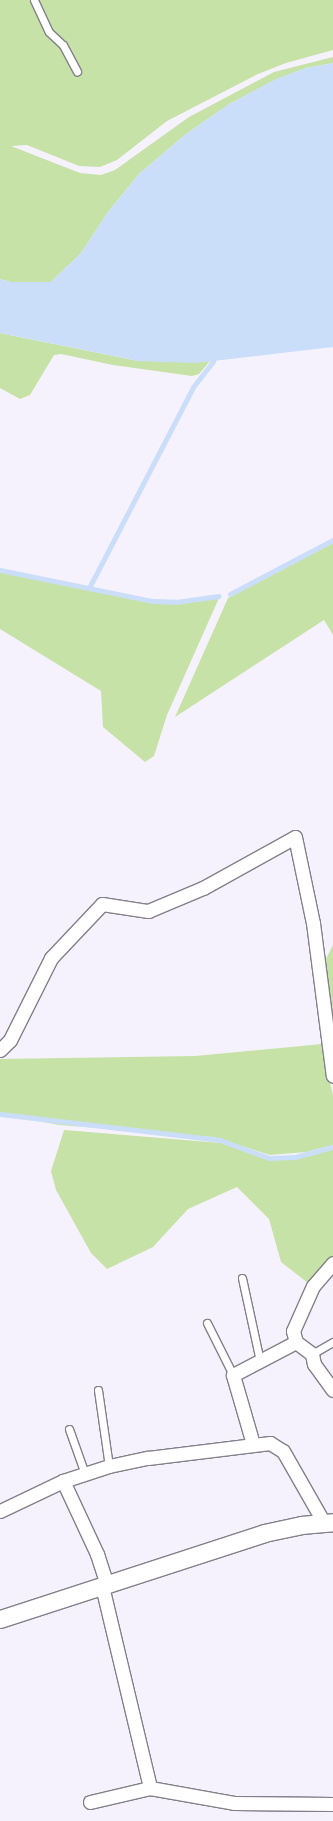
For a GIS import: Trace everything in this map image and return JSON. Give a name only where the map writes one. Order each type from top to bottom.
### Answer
[{"type":"street","points":[[0,1050],[10,1040],[51,958],[102,904],[148,911],[203,888],[295,837],[312,923],[333,1076]]},
{"type":"street","points":[[333,1263],[313,1286],[300,1309],[293,1331],[296,1342],[312,1354],[314,1364],[333,1390]]},
{"type":"street","points":[[253,1444],[234,1375],[296,1342]]},
{"type":"street","points":[[0,1510],[64,1481],[109,1466],[270,1442],[283,1452],[328,1523],[264,1533],[0,1619]]},
{"type":"street","points":[[64,1481],[97,1554],[150,1788]]},
{"type":"street","points":[[90,1802],[150,1788],[234,1803],[333,1804]]},
{"type":"lane","points":[[34,0],[49,32],[63,45],[77,71]]},
{"type":"lane","points":[[242,1278],[260,1361]]},
{"type":"lane","points":[[207,1324],[234,1375]]},
{"type":"lane","points":[[312,1354],[333,1342]]},
{"type":"lane","points":[[98,1390],[109,1466]]},
{"type":"lane","points":[[69,1429],[85,1474]]},
{"type":"green space","points":[[0,0],[333,0],[333,50],[286,63],[258,74],[167,121],[117,160],[100,167],[79,166],[27,145],[11,146],[80,173],[101,175],[115,170],[189,117],[274,72],[333,57],[333,63],[306,68],[277,79],[231,103],[186,134],[139,174],[108,212],[81,253],[51,282],[10,282],[0,279]]},
{"type":"green space","points":[[0,333],[138,361],[210,361],[199,374],[192,376],[113,365],[61,354],[54,355],[30,395],[20,399],[0,388]]},
{"type":"green space","points":[[333,543],[333,635],[324,620],[175,717],[228,598]]},
{"type":"green space","points":[[0,571],[168,604],[219,598],[167,715],[154,756],[145,762],[103,727],[101,691],[0,629]]},
{"type":"green space","points":[[333,945],[333,1014],[325,961]]},
{"type":"green space","points":[[322,1044],[333,1096],[333,1145],[306,1152],[270,1155],[213,1137],[59,1125],[0,1114],[0,1059],[195,1056]]},
{"type":"green space","points":[[64,1130],[221,1143],[266,1159],[301,1158],[333,1149],[333,1257],[308,1283],[281,1262],[269,1219],[237,1187],[188,1209],[153,1247],[107,1269],[91,1253],[56,1190],[51,1171]]},
{"type":"water","points":[[333,63],[333,347],[196,363],[138,361],[0,333],[0,279],[10,282],[51,282],[81,253],[108,212],[139,174],[186,134],[231,103],[276,79],[306,68]]},
{"type":"waterway","points":[[90,586],[193,387],[213,361]]},
{"type":"waterway","points":[[230,594],[333,540]]},
{"type":"waterway","points":[[0,570],[153,601],[176,602],[219,596]]},
{"type":"waterway","points":[[0,1114],[220,1140],[269,1158],[295,1157],[333,1147]]}]
